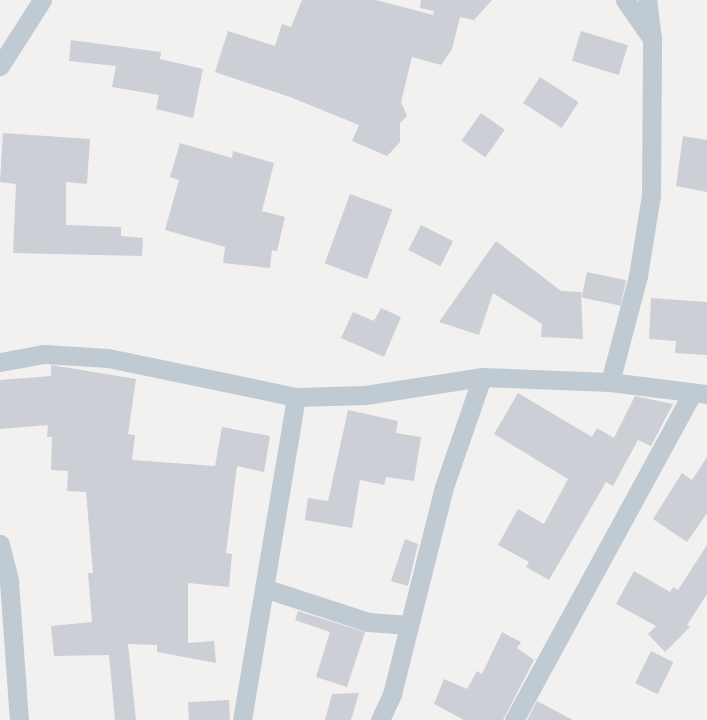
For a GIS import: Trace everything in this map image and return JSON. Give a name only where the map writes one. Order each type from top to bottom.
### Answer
[{"type":"street","points":[[0,66],[42,0]]},
{"type":"street","points":[[625,0],[652,39]]},
{"type":"street","points":[[610,382],[638,276],[651,195],[652,39],[648,0]]},
{"type":"street","points":[[0,362],[44,354],[108,358],[296,397],[365,395],[482,377],[610,382],[700,394],[514,720]]},
{"type":"street","points":[[380,720],[392,694],[407,625],[444,488],[482,377]]},
{"type":"street","points":[[242,720],[296,397]]},
{"type":"street","points":[[0,544],[9,581],[19,720]]},
{"type":"street","points":[[264,588],[368,622],[407,625]]},
{"type":"building","points":[[302,0],[376,0],[433,15],[434,11],[420,8],[421,0],[492,0],[474,20],[460,17],[452,49],[441,65],[412,57],[401,102],[407,116],[400,123],[400,142],[387,156],[352,141],[359,125],[290,97],[215,72],[228,31],[275,46],[282,24],[291,27]]},
{"type":"building","points":[[581,31],[628,45],[619,75],[572,61]]},
{"type":"building","points":[[71,40],[161,52],[160,59],[203,69],[193,118],[156,109],[159,95],[112,87],[116,66],[69,61]]},
{"type":"building","points":[[540,77],[579,102],[562,128],[523,103]]},
{"type":"building","points":[[481,113],[505,130],[485,157],[461,141]]},
{"type":"building","points":[[3,133],[90,139],[87,184],[66,182],[66,225],[121,227],[121,236],[143,238],[142,256],[13,253],[16,184],[0,182]]},
{"type":"building","points":[[683,136],[707,140],[707,192],[676,186]]},
{"type":"building","points":[[180,143],[232,158],[233,151],[274,163],[262,211],[285,217],[277,251],[272,250],[270,268],[223,263],[225,247],[165,230],[179,180],[170,177]]},
{"type":"building","points":[[350,194],[392,209],[367,279],[325,264]]},
{"type":"building","points":[[421,225],[453,241],[440,266],[408,250]]},
{"type":"building","points":[[496,241],[561,291],[581,292],[583,339],[541,337],[542,324],[493,293],[479,335],[439,322]]},
{"type":"building","points":[[587,272],[626,280],[621,306],[582,297]]},
{"type":"building","points":[[651,298],[707,302],[707,355],[675,353],[676,341],[649,339]]},
{"type":"building","points":[[381,308],[401,317],[384,357],[341,338],[353,312],[374,321]]},
{"type":"building","points":[[51,365],[136,379],[128,434],[135,435],[132,460],[215,466],[222,427],[270,436],[264,472],[237,466],[226,553],[232,554],[229,587],[188,583],[188,643],[214,641],[216,663],[157,652],[157,645],[128,644],[136,720],[115,720],[109,655],[54,656],[51,626],[92,622],[88,573],[93,573],[86,492],[67,491],[68,471],[51,470],[52,437],[47,437],[48,425],[0,429],[0,380],[51,376]]},
{"type":"building","points":[[518,393],[592,437],[597,428],[614,438],[635,396],[673,404],[651,446],[638,440],[613,486],[606,482],[549,580],[526,567],[529,562],[498,545],[518,509],[544,524],[568,479],[494,434]]},
{"type":"building","points":[[348,410],[398,421],[396,433],[421,437],[414,481],[386,477],[384,485],[360,480],[352,528],[305,520],[308,498],[328,501]]},
{"type":"building","points":[[707,457],[707,513],[687,542],[653,519],[682,473],[692,480]]},
{"type":"building","points":[[405,539],[418,544],[408,586],[391,581]]},
{"type":"building","points":[[707,545],[707,594],[687,625],[690,627],[665,652],[648,634],[656,626],[616,604],[634,571],[670,592],[673,587],[678,590]]},
{"type":"building","points":[[298,611],[365,632],[347,687],[316,677],[330,632],[295,620]]},
{"type":"building","points":[[502,632],[521,642],[517,648],[534,660],[503,720],[464,720],[434,704],[444,679],[467,689],[477,671],[482,674]]},
{"type":"building","points":[[651,651],[673,662],[658,694],[635,683]]},
{"type":"building","points":[[359,693],[351,720],[325,720],[332,694]]},
{"type":"building","points":[[229,700],[230,720],[189,720],[188,702]]},
{"type":"building","points":[[537,701],[573,720],[527,720]]}]
